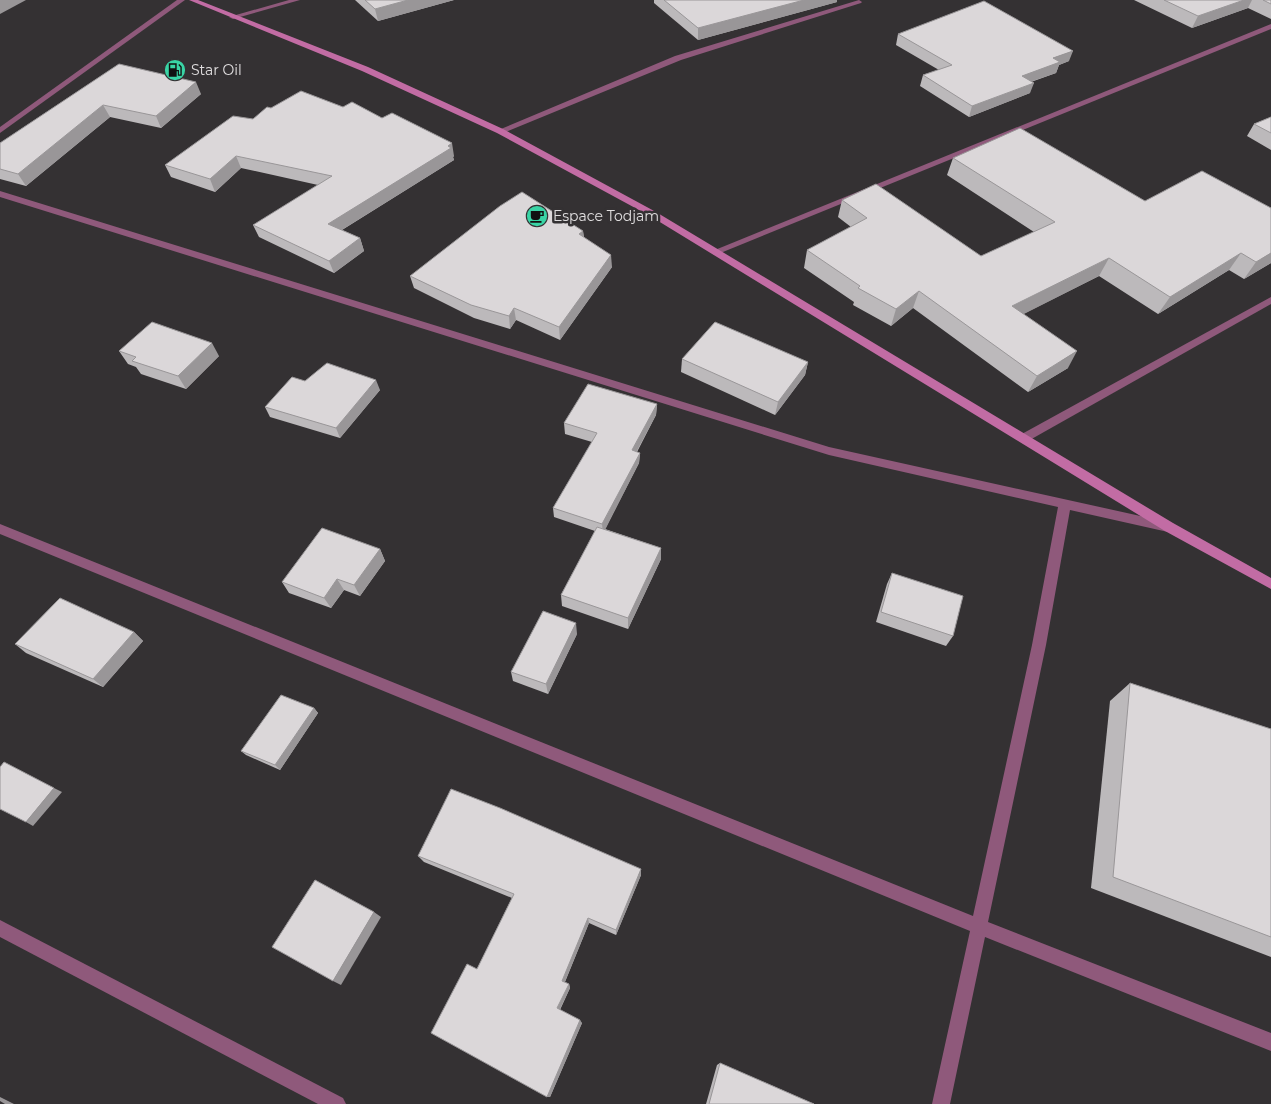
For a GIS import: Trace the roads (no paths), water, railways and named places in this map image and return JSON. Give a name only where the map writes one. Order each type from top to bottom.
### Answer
[{"type":"main road","points":[[192,0],[233,18],[365,69],[500,131],[652,214],[1169,527],[1271,584]]},
{"type":"street","points":[[0,131],[182,0]]},
{"type":"street","points":[[233,18],[297,0]]},
{"type":"street","points":[[500,131],[678,58],[860,2],[856,0]]},
{"type":"street","points":[[715,252],[1271,26]]},
{"type":"street","points":[[0,194],[829,450],[1169,527]]},
{"type":"street","points":[[1024,438],[1271,300]]},
{"type":"street","points":[[941,1104],[1039,646],[1065,504]]},
{"type":"street","points":[[0,529],[980,927],[1271,1042]]},
{"type":"street","points":[[0,928],[337,1104]]},
{"type":"place","name":"Star Oil","points":[[175,70]]},
{"type":"place","name":"Espace Todjam","points":[[537,216]]}]
